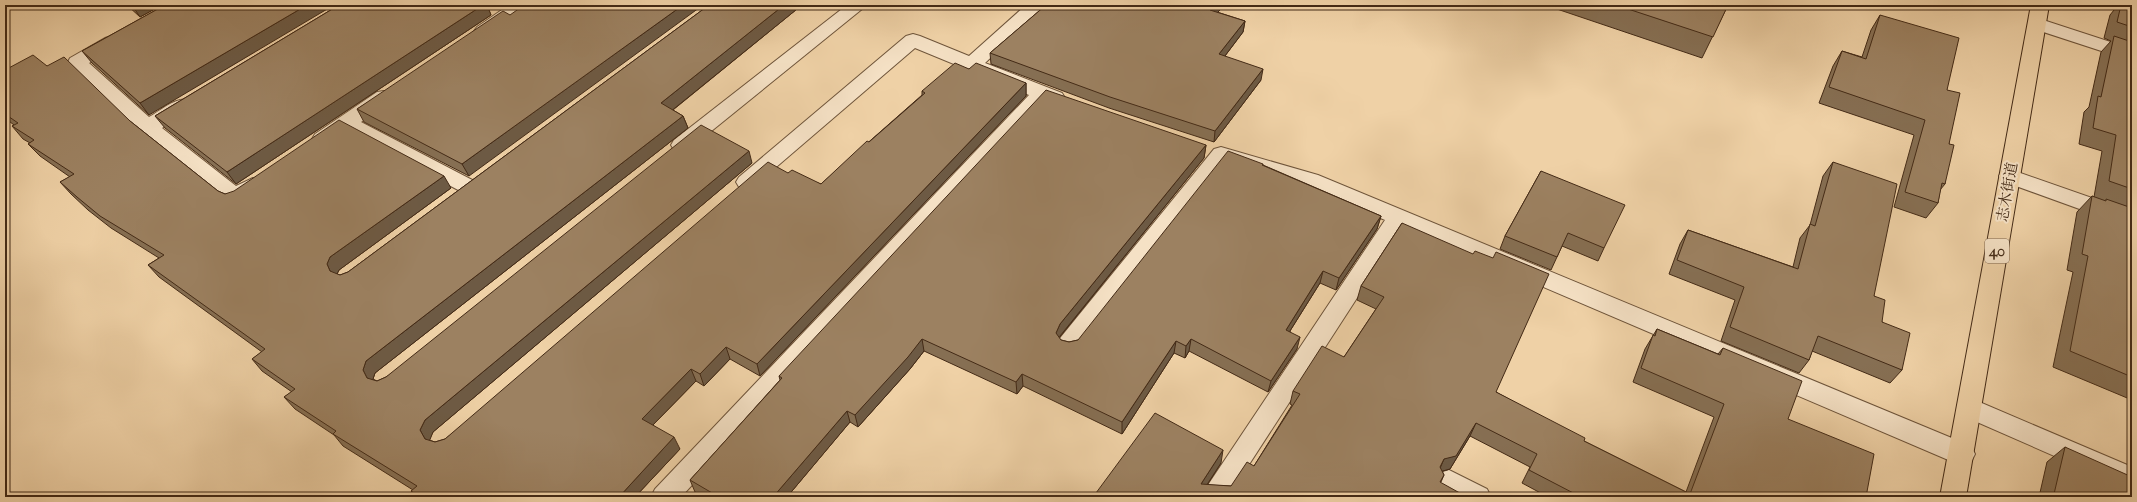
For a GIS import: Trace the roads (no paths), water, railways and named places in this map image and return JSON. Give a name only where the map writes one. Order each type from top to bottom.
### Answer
[{"type":"main road","name":"志木街道","points":[[1954,497],[2038,14]]},
{"type":"street","points":[[665,158],[858,5]]},
{"type":"street","points":[[972,64],[1037,5]]},
{"type":"street","points":[[468,41],[519,6]]},
{"type":"street","points":[[2038,14],[2132,55]]},
{"type":"street","points":[[131,32],[77,62],[148,127],[235,197],[268,175]]},
{"type":"street","points":[[732,194],[913,40],[1042,93],[1072,103]]},
{"type":"street","points":[[307,149],[398,88]]},
{"type":"street","points":[[664,497],[1042,93]]},
{"type":"street","points":[[148,127],[202,94]]},
{"type":"street","points":[[347,123],[476,182],[450,201]]},
{"type":"street","points":[[1198,146],[1311,180],[1398,218],[1962,454]]},
{"type":"street","points":[[1069,344],[1221,154]]},
{"type":"street","points":[[2009,176],[2132,220]]},
{"type":"street","points":[[1213,497],[1398,218]]},
{"type":"street","points":[[1970,408],[2132,479]]},
{"type":"street","points":[[1449,481],[1478,497]]}]
